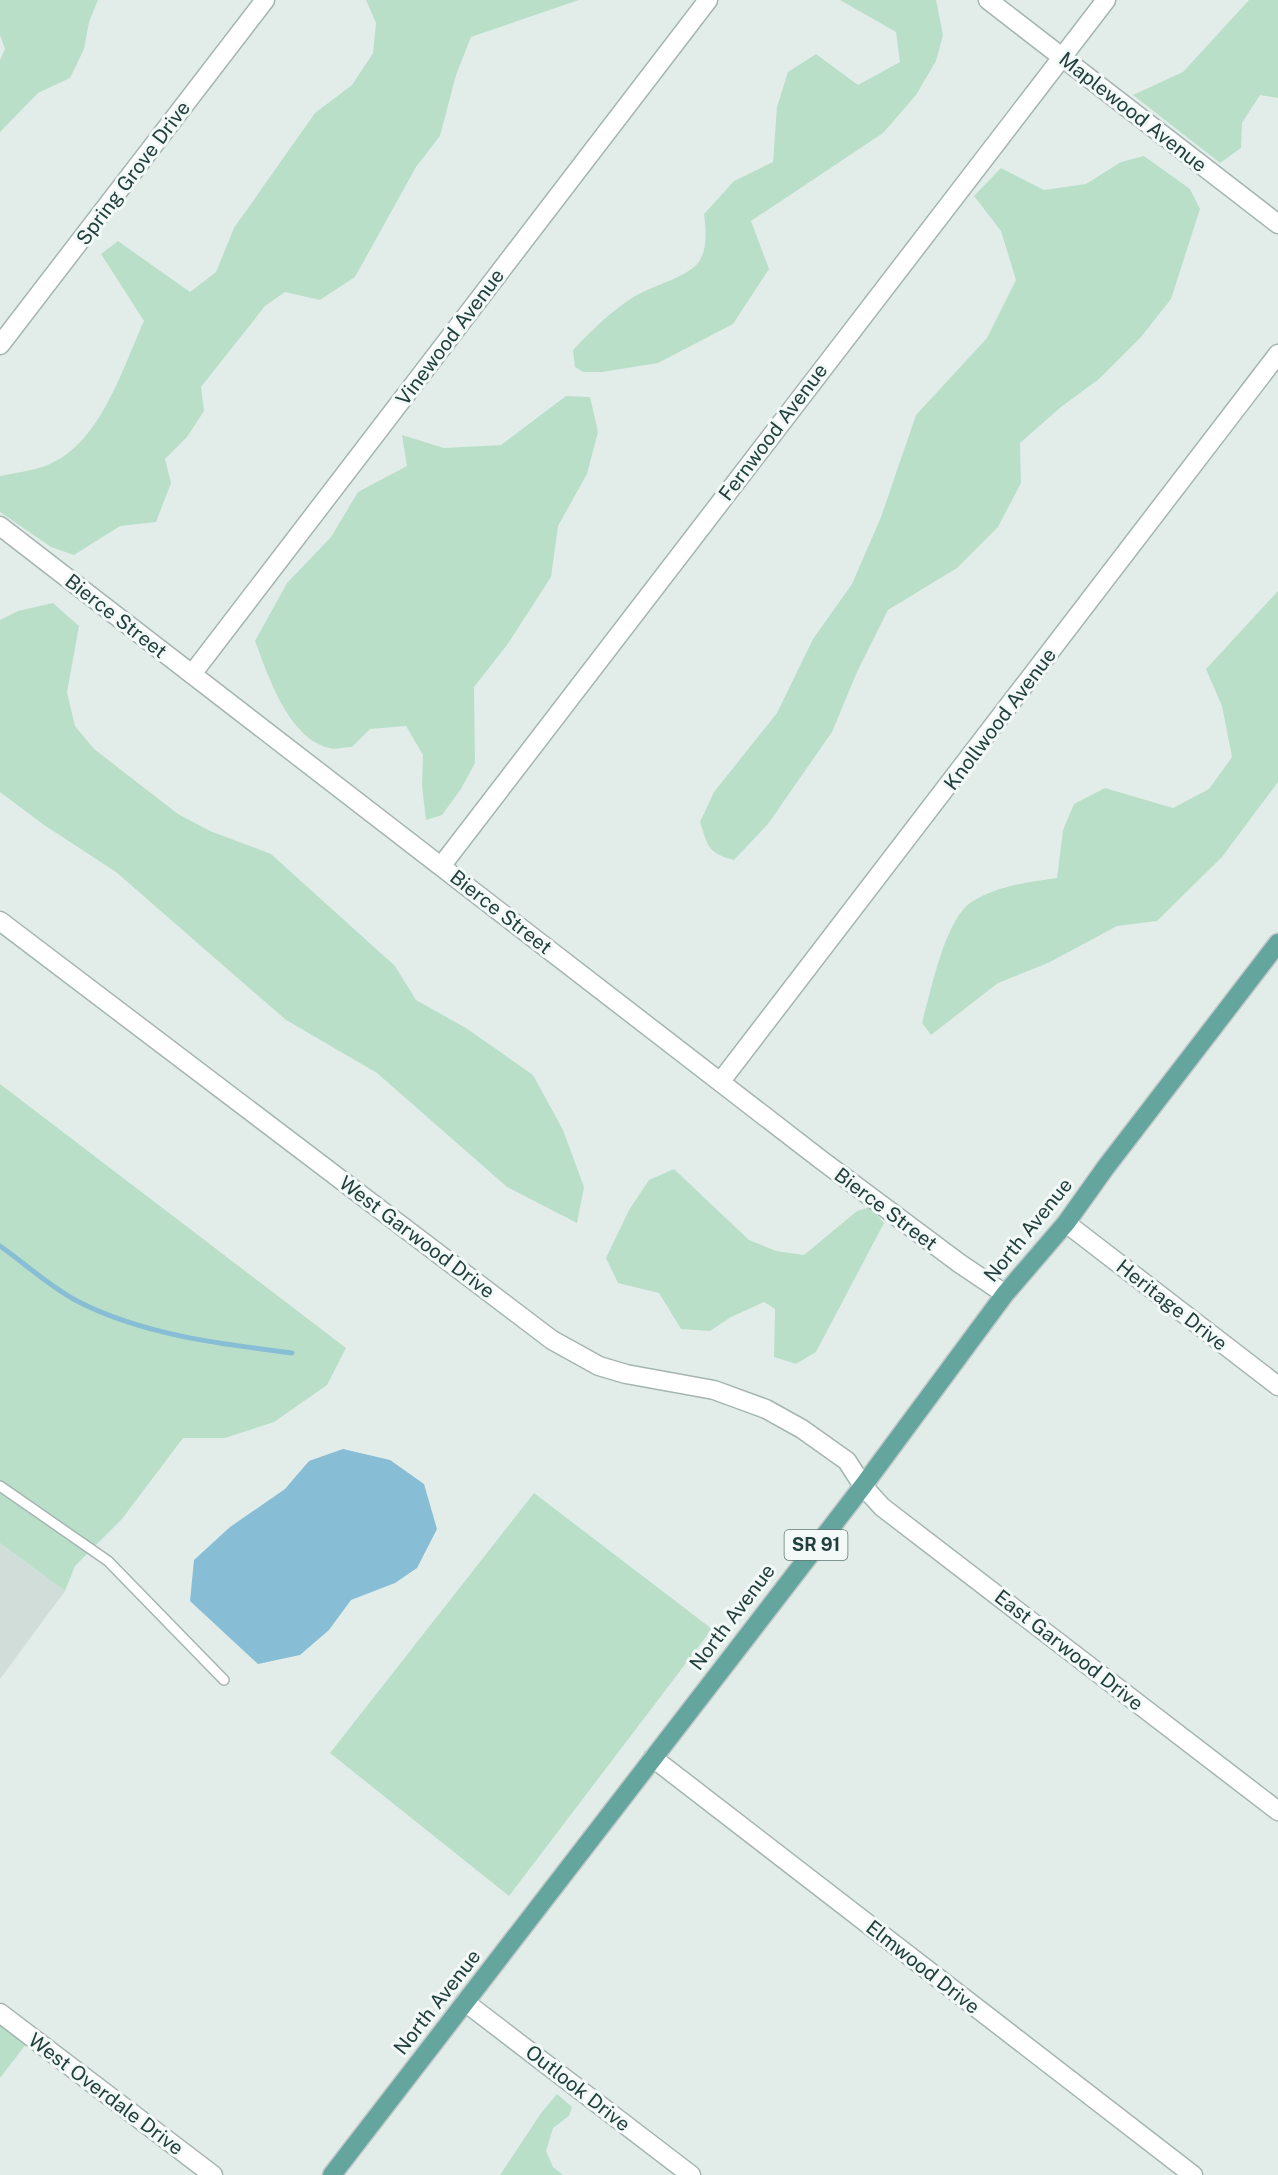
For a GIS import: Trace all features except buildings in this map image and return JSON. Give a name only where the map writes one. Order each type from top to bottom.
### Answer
[{"type":"main road","name":"North Avenue","points":[[332,2175],[863,1486],[1005,1294],[1066,1223],[1106,1167],[1278,943]]},
{"type":"street","name":"Spring Grove Drive","points":[[0,345],[265,0]]},
{"type":"street","name":"Vinewood Avenue","points":[[192,674],[708,0]]},
{"type":"street","name":"Maplewood Avenue","points":[[988,0],[1278,224]]},
{"type":"street","name":"Fernwood Avenue","points":[[442,865],[1106,0]]},
{"type":"street","name":"Knollwood Avenue","points":[[720,1081],[1278,354]]},
{"type":"street","name":"Bierce Street","points":[[0,526],[720,1081],[940,1249],[1005,1294]]},
{"type":"street","name":"West Garwood Drive","points":[[0,921],[552,1340],[599,1366],[626,1374],[714,1390],[766,1409],[802,1429],[848,1461],[863,1486]]},
{"type":"street","name":"Heritage Drive","points":[[1066,1223],[1278,1386]]},
{"type":"street","name":"East Garwood Drive","points":[[863,1486],[882,1507],[1278,1811]]},
{"type":"street","name":"Elmwood Drive","points":[[653,1758],[1193,2175]]},
{"type":"street","name":"Outlook Drive","points":[[465,2002],[691,2175]]},
{"type":"street","name":"West Overdale Drive","points":[[0,2013],[213,2175]]},
{"type":"lane","points":[[0,1486],[108,1561],[224,1680]]},
{"type":"shaded area","points":[[0,1543],[65,1591],[0,1679]]},
{"type":"green space","points":[[0,0],[98,0],[89,22],[84,49],[70,78],[38,93],[0,132],[0,60],[5,49],[0,35]]},
{"type":"green space","points":[[366,0],[579,0],[471,37],[456,75],[440,136],[416,167],[355,277],[320,300],[285,292],[265,306],[201,387],[204,411],[187,437],[165,459],[171,483],[156,522],[120,526],[74,555],[51,547],[0,512],[0,476],[40,468],[64,456],[81,442],[95,424],[118,383],[144,321],[101,254],[118,241],[190,292],[216,272],[234,228],[315,113],[352,85],[373,53],[376,23]]},
{"type":"green space","points":[[840,0],[936,0],[943,35],[936,61],[916,95],[883,133],[751,221],[769,269],[733,324],[658,363],[602,372],[583,372],[575,367],[573,350],[608,316],[632,298],[676,278],[698,263],[705,246],[704,214],[734,181],[773,162],[777,107],[788,72],[816,54],[858,85],[900,62],[896,32]]},
{"type":"green space","points":[[1249,0],[1278,0],[1278,98],[1260,95],[1242,123],[1241,148],[1220,163],[1133,95],[1183,72]]},
{"type":"green space","points":[[1144,156],[1190,189],[1200,209],[1171,299],[1141,337],[1099,379],[1061,407],[1020,443],[1021,483],[998,527],[957,568],[888,610],[857,672],[832,732],[768,824],[734,860],[719,855],[707,843],[700,822],[714,792],[777,713],[813,639],[852,584],[881,517],[916,415],[987,338],[1016,280],[1001,231],[974,196],[1001,168],[1044,190],[1086,184],[1121,162]]},
{"type":"green space","points":[[566,396],[590,397],[598,432],[587,474],[558,526],[551,577],[507,645],[474,687],[475,763],[461,789],[442,815],[426,820],[422,786],[423,755],[406,726],[370,729],[352,747],[331,749],[315,742],[302,732],[282,704],[255,641],[287,583],[331,537],[358,492],[407,466],[402,435],[444,448],[501,445]]},
{"type":"green space","points":[[1278,591],[1278,782],[1222,857],[1157,921],[1117,926],[1050,962],[998,983],[931,1035],[922,1023],[940,956],[954,922],[973,901],[983,896],[1014,885],[1057,878],[1063,830],[1074,804],[1105,788],[1173,808],[1209,789],[1232,757],[1222,706],[1206,669]]},
{"type":"green space","points":[[53,603],[79,626],[67,692],[75,726],[94,749],[178,814],[210,831],[271,854],[395,966],[416,1000],[466,1028],[533,1075],[563,1130],[584,1187],[577,1223],[507,1187],[377,1073],[286,1020],[116,872],[44,825],[0,792],[0,620],[18,611]]},
{"type":"green space","points":[[0,1084],[346,1348],[327,1385],[274,1422],[225,1438],[183,1438],[122,1519],[75,1566],[65,1591],[0,1543]]},
{"type":"green space","points":[[674,1169],[749,1240],[776,1251],[804,1255],[857,1211],[870,1207],[884,1223],[816,1352],[796,1364],[774,1357],[775,1309],[764,1302],[731,1317],[710,1331],[681,1329],[659,1293],[618,1283],[606,1258],[629,1210],[649,1180]]},
{"type":"green space","points":[[534,1493],[712,1629],[509,1896],[330,1753]]},
{"type":"green space","points":[[0,2023],[27,2043],[0,2078]]},
{"type":"green space","points":[[557,2094],[572,2107],[569,2116],[553,2128],[546,2151],[553,2167],[563,2175],[500,2175],[541,2113]]},
{"type":"water","points":[[343,1449],[390,1460],[424,1484],[437,1529],[417,1568],[395,1583],[351,1600],[329,1630],[300,1655],[258,1664],[190,1601],[194,1560],[230,1527],[285,1489],[309,1461]]},
{"type":"waterway","points":[[0,1246],[58,1290],[79,1302],[130,1323],[183,1336],[292,1353]]}]
